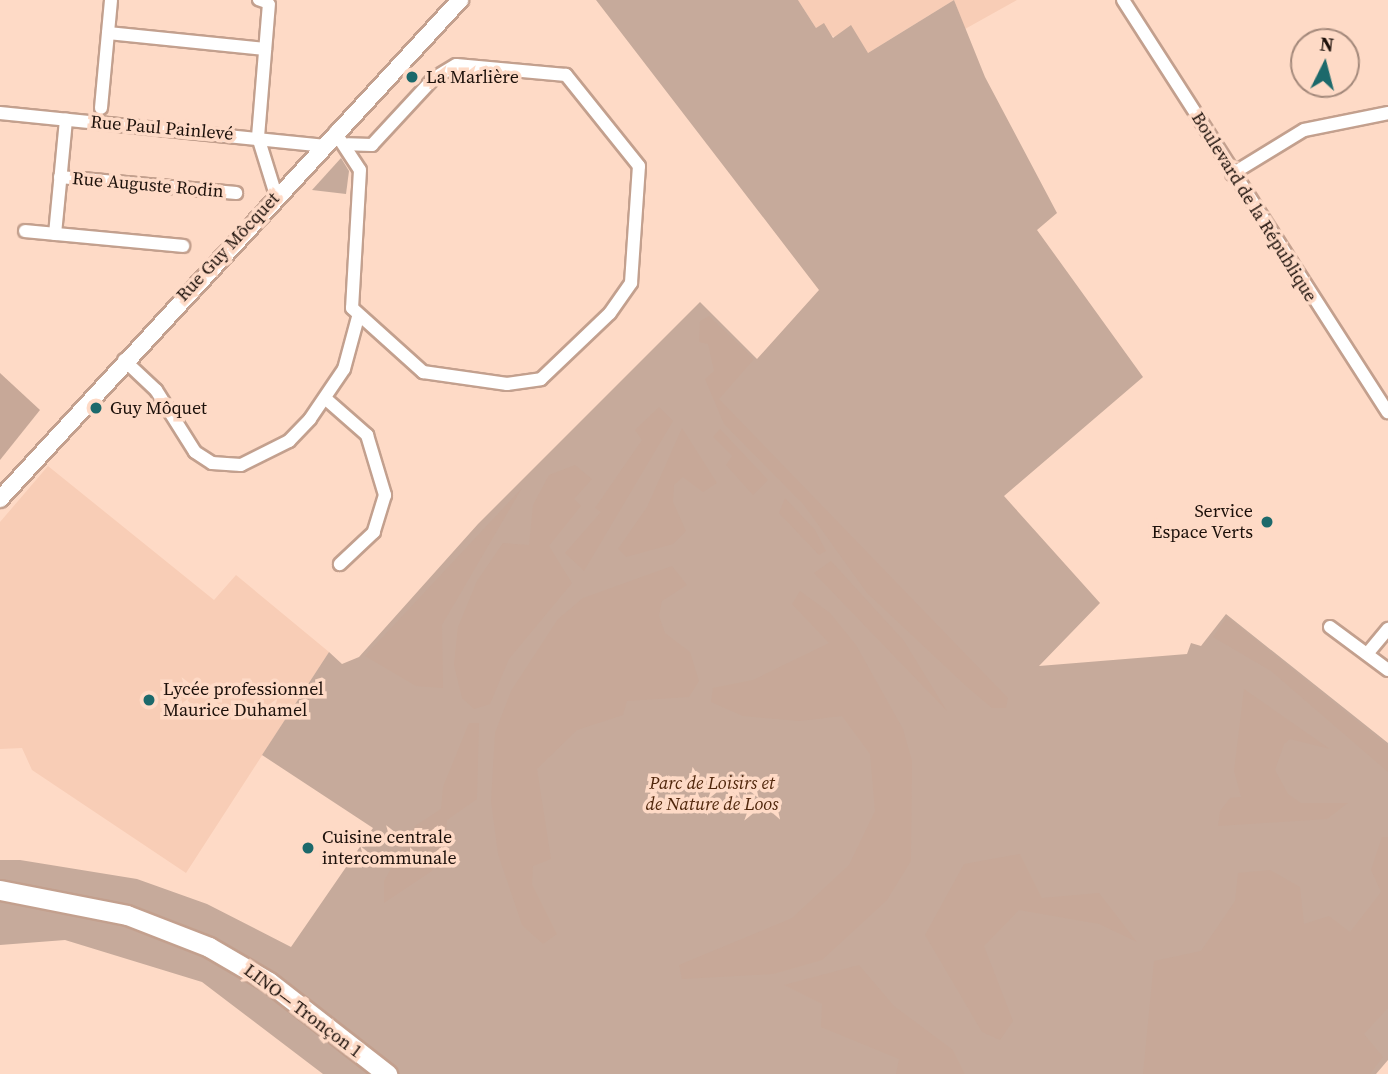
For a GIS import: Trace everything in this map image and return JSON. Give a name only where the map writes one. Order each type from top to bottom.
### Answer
[{"type":"main road","name":"LINO— Tronçon 1","points":[[0,890],[127,915],[209,947],[269,982],[387,1074]]},
{"type":"main road","name":"LINO— Tronçon 1","points":[[0,902],[57,901]]},
{"type":"street","points":[[101,108],[111,0]]},
{"type":"street","name":"Rue Guy Môcquet","points":[[0,499],[276,195],[460,0]]},
{"type":"street","name":"Boulevard de la République","points":[[1123,0],[1232,174],[1388,412]]},
{"type":"street","points":[[263,2],[265,49],[258,137],[276,195]]},
{"type":"street","points":[[108,33],[265,49]]},
{"type":"street","points":[[335,132],[348,144],[360,170],[348,294],[358,317],[429,374],[523,384],[541,379],[631,283],[642,182],[634,157],[576,83],[553,72],[448,68],[372,145],[348,144]]},
{"type":"street","name":"Rue Paul Painlevé","points":[[0,113],[258,137],[323,146]]},
{"type":"street","points":[[1232,174],[1304,130],[1388,113]]},
{"type":"street","points":[[55,234],[66,120]]},
{"type":"street","name":"Rue Auguste Rodin","points":[[60,177],[236,193]]},
{"type":"street","points":[[25,231],[183,246]]},
{"type":"street","points":[[124,360],[156,390],[195,452],[222,466],[248,463],[282,445],[326,399],[350,355],[358,317]]},
{"type":"street","points":[[326,399],[361,425],[384,486],[380,524],[340,564]]},
{"type":"street","points":[[1330,627],[1388,670]]},
{"type":"street","points":[[1367,654],[1388,629]]},
{"type":"shaded area","points":[[798,0],[954,0],[868,53],[816,28]]},
{"type":"shaded area","points":[[954,0],[1017,0],[965,29]]},
{"type":"shaded area","points":[[709,316],[754,359],[719,399],[1008,698],[1006,708],[992,708],[867,593],[804,505],[724,424],[705,379],[714,371],[708,344],[699,342],[700,321]]},
{"type":"shaded area","points":[[0,373],[40,410],[0,460]]},
{"type":"shaded area","points":[[659,407],[673,421],[584,571],[565,553],[601,512],[595,508],[642,440],[635,430]]},
{"type":"shaded area","points":[[682,428],[717,483],[703,492],[683,477],[674,485],[673,502],[686,531],[673,544],[626,557],[618,549],[647,507]]},
{"type":"shaded area","points":[[720,429],[768,480],[753,495],[726,465],[732,456],[713,437]]},
{"type":"shaded area","points":[[575,465],[592,479],[574,499],[581,506],[549,546],[572,583],[509,659],[490,704],[474,709],[462,698],[454,665],[458,627],[477,581],[503,543],[529,545],[533,505],[549,475]]},
{"type":"shaded area","name":"Lycée professionnel Maurice Duhamel","points":[[48,466],[214,600],[236,575],[329,652],[186,873],[32,770],[22,748],[0,749],[0,522]]},
{"type":"shaded area","points":[[522,488],[442,625],[443,688],[416,686],[365,656]]},
{"type":"shaded area","points":[[785,498],[815,530],[826,551],[819,555],[779,513]]},
{"type":"shaded area","points":[[831,561],[904,641],[947,711],[814,573]]},
{"type":"shaded area","points":[[672,566],[687,585],[662,601],[659,616],[665,633],[690,652],[699,681],[689,697],[627,701],[623,715],[577,730],[537,769],[551,859],[533,866],[532,884],[557,934],[543,944],[522,925],[498,854],[491,802],[495,733],[511,691],[558,619],[583,598]]},
{"type":"shaded area","points":[[800,591],[830,613],[856,645],[903,729],[912,761],[911,861],[887,900],[822,960],[773,974],[682,979],[679,965],[792,918],[849,865],[875,811],[870,754],[842,716],[799,721],[743,716],[711,702],[713,688],[753,680],[829,643],[792,604]]},
{"type":"shaded area","points":[[1227,617],[1388,746],[1388,772],[1271,671],[1213,637]]},
{"type":"shaded area","points":[[1244,689],[1330,749],[1290,739],[1284,744],[1275,770],[1288,794],[1301,803],[1348,803],[1327,819],[1218,826],[1220,811],[1230,798],[1241,797],[1234,771]]},
{"type":"shaded area","points":[[469,723],[479,723],[477,799],[447,820],[445,844],[432,871],[384,903],[384,881],[415,826],[441,809],[443,787]]},
{"type":"shaded area","points":[[1382,837],[1388,837],[1388,1008],[1364,1034],[1383,1057],[1370,1074],[1143,1074],[1154,961],[1201,951],[1235,901],[1238,873],[1270,870],[1300,887],[1304,924],[1329,916],[1350,932],[1381,892],[1371,870]]},
{"type":"shaded area","points":[[1020,854],[1042,898],[1099,893],[1137,942],[1099,924],[1019,910],[984,946],[1013,1021],[1000,1040],[982,1032],[925,935],[964,864]]},
{"type":"shaded area","points":[[859,965],[894,1006],[953,1050],[965,1074],[896,1074],[899,1059],[821,1027],[822,1004],[784,985]]},
{"type":"green space","name":"Parc de Loisirs et de Nature de Loos","points":[[596,0],[798,0],[816,28],[824,23],[833,38],[851,25],[868,53],[954,0],[985,77],[1057,213],[1037,230],[1143,377],[1004,496],[1100,603],[1039,666],[1187,654],[1191,643],[1201,646],[1226,614],[1388,743],[1388,1060],[1376,1074],[323,1074],[202,982],[65,940],[0,945],[0,860],[20,860],[137,879],[207,904],[291,947],[373,828],[262,755],[329,652],[342,664],[359,657],[478,524],[700,302],[757,359],[819,290]]},
{"type":"green space","points":[[341,158],[349,171],[346,194],[312,190]]},
{"type":"place","name":"La Marlière","points":[[412,77]]},
{"type":"place","name":"Guy Môquet","points":[[96,408]]},
{"type":"place","name":"Service Espace Verts","points":[[1267,522]]},
{"type":"place","name":"Lycée professionnel Maurice Duhamel","points":[[149,700]]},
{"type":"place","name":"Cuisine centrale intercommunale","points":[[308,848]]}]
